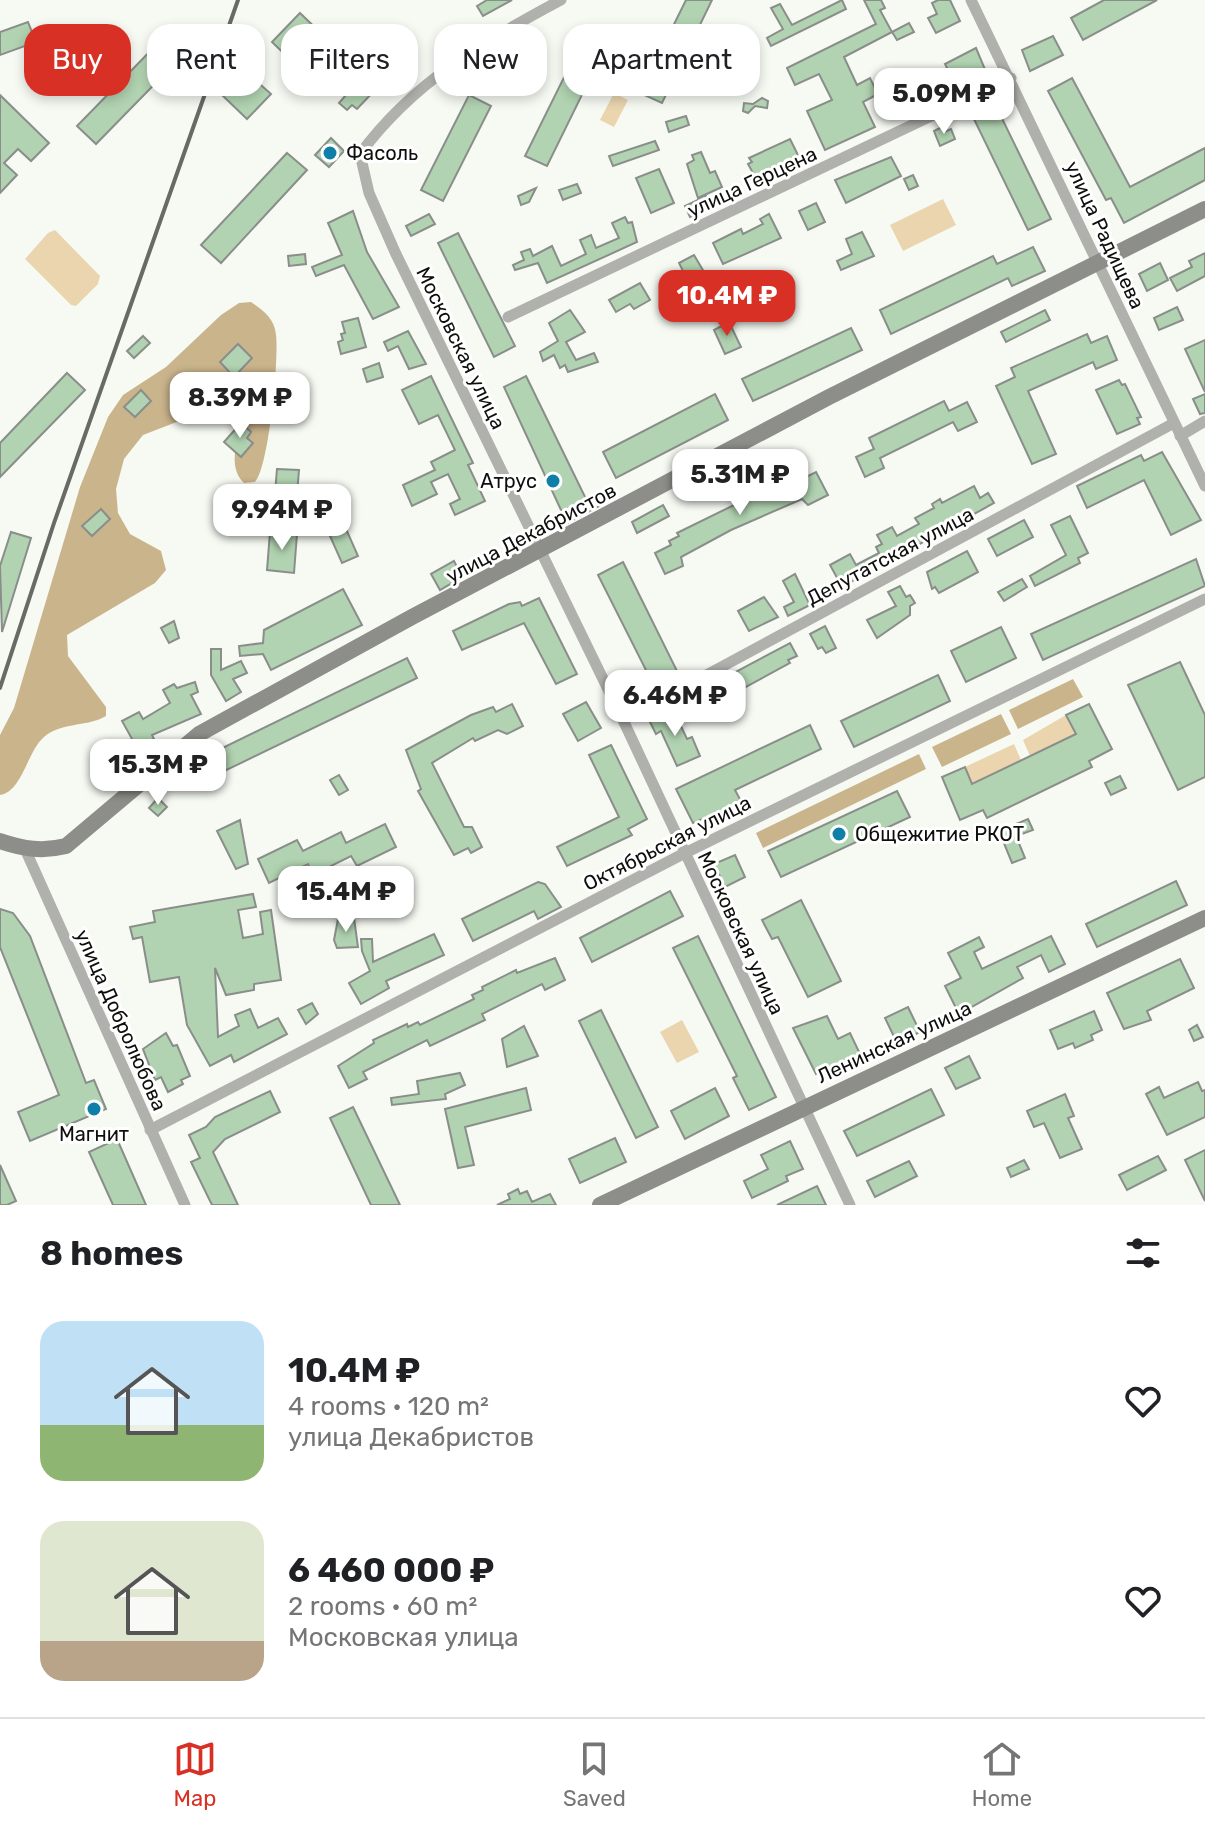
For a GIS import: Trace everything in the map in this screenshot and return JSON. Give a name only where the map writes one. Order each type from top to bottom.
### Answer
[{"type":"street","name":"Московская улица","points":[[561,0],[432,77],[360,154],[369,193],[623,720],[683,854],[850,1205]]},
{"type":"street","name":"улица Радищева","points":[[971,0],[1205,486]]},
{"type":"street","name":"улица Герцена","points":[[508,317],[1011,78]]},
{"type":"street","name":"улица Декабристов","points":[[25,849],[49,850],[66,846],[184,744],[412,617],[829,397],[1205,209]]},
{"type":"street","points":[[1180,436],[1205,421]]},
{"type":"street","name":"Депутатская улица","points":[[623,720],[1174,423]]},
{"type":"street","name":"Октябрьская улица","points":[[150,1130],[683,854],[1205,599]]},
{"type":"street","points":[[0,841],[25,849]]},
{"type":"street","name":"улица Добролюбова","points":[[25,849],[185,1205]]},
{"type":"street","name":"Ленинская улица","points":[[600,1205],[1205,918]]},
{"type":"shaded area","points":[[612,96],[628,100],[614,127],[600,120]]},
{"type":"shaded area","points":[[943,199],[956,225],[903,251],[890,225]]},
{"type":"shaded area","points":[[55,230],[100,276],[98,284],[76,306],[71,305],[25,259],[48,233]]},
{"type":"shaded area","points":[[251,302],[271,320],[276,335],[272,412],[265,456],[255,482],[244,483],[235,466],[244,408],[236,398],[215,398],[192,416],[143,435],[124,459],[116,489],[118,513],[130,534],[161,551],[166,570],[155,583],[67,635],[68,656],[106,707],[106,716],[48,734],[36,747],[13,787],[0,795],[0,735],[14,708],[80,487],[108,417],[123,395],[166,367],[221,315],[239,303]]},
{"type":"shaded area","points":[[1073,679],[1083,697],[1018,729],[1009,710]]},
{"type":"shaded area","points":[[1001,714],[1011,734],[942,767],[932,747]]},
{"type":"shaded area","points":[[1066,715],[1076,734],[1030,756],[1023,740]]},
{"type":"shaded area","points":[[1014,744],[1021,760],[972,783],[965,767]]},
{"type":"shaded area","points":[[919,754],[926,769],[763,848],[756,833]]},
{"type":"shaded area","points":[[682,1020],[699,1052],[677,1063],[660,1032]]},
{"type":"building","points":[[487,0],[512,0],[483,16],[477,6]]},
{"type":"building","points":[[686,0],[712,0],[700,24],[674,24]]},
{"type":"building","points":[[842,0],[846,9],[771,46],[767,38],[783,29],[771,8],[780,4],[792,25]]},
{"type":"building","points":[[864,0],[881,0],[885,8],[880,10],[892,32],[844,57],[857,85],[870,78],[878,94],[863,102],[875,127],[825,150],[807,111],[832,100],[819,74],[795,85],[787,68],[876,24]]},
{"type":"building","points":[[950,0],[960,21],[936,33],[928,18],[937,14],[932,3]]},
{"type":"building","points":[[1104,0],[1157,0],[1083,40],[1071,18]]},
{"type":"building","points":[[300,13],[311,24],[289,24]]},
{"type":"building","points":[[28,22],[29,24],[24,24],[24,46],[0,55],[0,32]]},
{"type":"building","points":[[909,23],[914,32],[897,40],[892,32]]},
{"type":"building","points":[[281,33],[281,51],[272,42]]},
{"type":"building","points":[[1053,36],[1063,55],[1030,71],[1022,50]]},
{"type":"building","points":[[976,48],[989,79],[949,98],[922,103],[914,77],[926,72],[932,84],[950,74],[945,64]]},
{"type":"building","points":[[147,54],[147,92],[96,144],[77,126],[106,96],[131,96],[131,71]]},
{"type":"building","points":[[1072,78],[1130,187],[1205,148],[1205,180],[1124,223],[1111,198],[1106,200],[1048,91]]},
{"type":"building","points":[[563,79],[563,96],[581,96],[547,166],[525,156]]},
{"type":"building","points":[[265,89],[271,94],[247,119],[223,96],[265,96]]},
{"type":"building","points":[[0,95],[49,143],[31,161],[18,149],[4,163],[17,175],[0,193]]},
{"type":"building","points":[[345,96],[369,96],[357,109],[352,105],[347,110],[339,103]]},
{"type":"building","points":[[468,96],[491,106],[443,201],[421,190]]},
{"type":"building","points":[[647,96],[665,96],[662,103]]},
{"type":"building","points":[[762,98],[768,101],[767,108],[755,106],[748,113],[743,111],[744,103],[753,104]]},
{"type":"building","points":[[995,104],[1051,219],[1028,230],[972,115]]},
{"type":"building","points":[[686,116],[689,125],[669,132],[666,122]]},
{"type":"building","points":[[942,127],[944,132],[951,129],[955,139],[940,146],[934,131]]},
{"type":"building","name":"Фасоль","points":[[331,138],[344,151],[329,167],[315,155]]},
{"type":"building","points":[[790,139],[802,163],[759,184],[748,164],[752,162],[749,158]]},
{"type":"building","points":[[655,141],[659,150],[613,166],[609,156]]},
{"type":"building","points":[[701,152],[710,173],[715,171],[722,187],[698,198],[687,164],[694,160],[692,155]]},
{"type":"building","points":[[287,153],[307,170],[221,263],[201,245]]},
{"type":"building","points":[[891,157],[901,176],[846,203],[835,180]]},
{"type":"building","points":[[659,169],[674,203],[651,213],[636,178]]},
{"type":"building","points":[[913,175],[918,186],[909,190],[904,179]]},
{"type":"building","points":[[577,184],[581,193],[563,200],[559,190]]},
{"type":"building","points":[[536,188],[529,202],[521,205],[518,196]]},
{"type":"building","points":[[706,196],[711,208],[690,217],[685,206]]},
{"type":"building","points":[[816,203],[825,222],[808,230],[799,211]]},
{"type":"building","points":[[353,211],[367,252],[399,307],[373,319],[344,265],[316,276],[312,267],[342,255],[328,223]]},
{"type":"building","points":[[429,214],[435,224],[411,236],[406,226]]},
{"type":"building","points":[[769,214],[781,238],[723,264],[713,243],[741,229],[743,234],[763,224],[760,219]]},
{"type":"building","points":[[625,217],[628,223],[632,222],[637,242],[547,283],[538,263],[515,270],[513,265],[524,260],[521,252],[530,249],[533,256],[552,246],[561,266],[586,254],[580,240],[591,235],[596,248],[619,238],[612,223]]},
{"type":"building","points":[[862,232],[874,256],[841,270],[837,261],[852,254],[846,239]]},
{"type":"building","points":[[458,233],[515,346],[494,357],[438,243]]},
{"type":"building","points":[[1033,247],[1045,271],[1012,286],[1008,278],[891,334],[880,310],[993,256],[997,264]]},
{"type":"building","points":[[1205,253],[1205,276],[1177,291],[1170,278],[1192,267],[1189,261]]},
{"type":"building","points":[[305,254],[306,264],[289,266],[288,256]]},
{"type":"building","points":[[694,255],[704,272],[688,281],[679,263]]},
{"type":"building","points":[[1160,263],[1168,280],[1147,291],[1139,274]]},
{"type":"building","points":[[640,283],[650,300],[634,309],[630,304],[616,312],[609,300]]},
{"type":"building","points":[[1177,307],[1183,320],[1159,330],[1154,318]]},
{"type":"building","points":[[570,310],[585,332],[566,342],[576,360],[594,353],[598,362],[568,372],[565,365],[560,368],[554,355],[543,361],[540,352],[558,341],[549,323]]},
{"type":"building","points":[[1045,310],[1050,320],[1006,342],[1001,332]]},
{"type":"building","points":[[358,318],[366,347],[341,354],[338,342],[343,340],[341,334],[345,333],[342,322]]},
{"type":"building","points":[[729,322],[741,347],[725,354],[714,330]]},
{"type":"building","points":[[851,328],[862,350],[753,401],[742,379]]},
{"type":"building","points":[[408,331],[426,364],[409,369],[398,346],[388,351],[384,342]]},
{"type":"building","points":[[1087,334],[1091,343],[1107,336],[1117,360],[1096,369],[1093,362],[1028,391],[1056,454],[1032,464],[996,386],[1015,377],[1011,368]]},
{"type":"building","points":[[143,336],[150,343],[134,358],[127,351]]},
{"type":"building","points":[[1205,340],[1205,392],[1185,349]]},
{"type":"building","points":[[238,344],[252,358],[234,377],[220,362]]},
{"type":"building","points":[[379,363],[383,377],[367,382],[363,369]]},
{"type":"building","points":[[67,373],[85,390],[0,477],[0,443]]},
{"type":"building","points":[[431,376],[473,463],[468,465],[485,501],[455,515],[450,504],[460,499],[448,474],[431,482],[437,494],[412,506],[403,485],[435,470],[431,462],[455,450],[438,415],[419,424],[402,390]]},
{"type":"building","points":[[526,376],[587,501],[594,498],[599,506],[567,523],[504,387]]},
{"type":"building","points":[[1119,380],[1122,385],[1125,384],[1141,417],[1137,418],[1140,424],[1117,434],[1096,390]]},
{"type":"building","points":[[141,390],[151,401],[135,417],[124,407]]},
{"type":"building","points":[[715,394],[728,420],[616,478],[603,452]]},
{"type":"building","points":[[1205,394],[1205,413],[1200,414],[1193,399]]},
{"type":"building","points":[[944,401],[949,411],[967,402],[977,422],[958,431],[953,422],[880,458],[884,468],[865,477],[856,457],[874,449],[869,438]]},
{"type":"building","points":[[241,423],[251,432],[247,438],[253,443],[241,457],[224,442]]},
{"type":"building","points":[[1162,452],[1201,520],[1171,535],[1144,480],[1087,508],[1077,486],[1141,455],[1144,461]]},
{"type":"building","points":[[277,469],[299,470],[296,506],[274,505]]},
{"type":"building","points":[[816,472],[828,495],[808,505],[802,499],[731,530],[681,557],[683,566],[665,574],[655,553],[671,545],[669,541],[679,536],[677,533],[787,479],[788,483]]},
{"type":"building","points":[[974,486],[980,498],[988,493],[994,503],[842,587],[830,565],[850,554],[856,565],[879,553],[876,547],[882,544],[877,535],[892,527],[897,536],[919,524],[915,518],[934,508],[932,504],[940,499],[942,503]]},
{"type":"building","points":[[663,505],[669,516],[637,533],[632,522]]},
{"type":"building","points":[[101,509],[110,519],[92,536],[82,526]]},
{"type":"building","points":[[1070,516],[1088,553],[1078,558],[1080,563],[1035,586],[1030,576],[1066,555],[1051,525]]},
{"type":"building","points":[[342,520],[358,556],[342,563],[326,527]]},
{"type":"building","points":[[1024,520],[1033,537],[997,556],[988,539]]},
{"type":"building","points":[[11,532],[31,538],[2,632],[0,566]]},
{"type":"building","points":[[270,532],[297,534],[294,573],[267,570]]},
{"type":"building","points":[[967,551],[978,572],[939,593],[935,587],[932,589],[927,572]]},
{"type":"building","points":[[1196,559],[1205,586],[1043,660],[1031,634]]},
{"type":"building","points":[[454,561],[462,577],[440,590],[431,574]]},
{"type":"building","points":[[623,562],[681,679],[657,692],[598,575]]},
{"type":"building","points":[[795,574],[810,605],[788,616],[784,607],[794,602],[783,581]]},
{"type":"building","points":[[1022,579],[1027,587],[1004,601],[998,592]]},
{"type":"building","points":[[900,586],[906,597],[910,595],[915,603],[910,606],[910,615],[877,638],[867,620],[896,606],[888,592]]},
{"type":"building","points":[[343,589],[362,625],[271,670],[263,654],[240,656],[239,646],[263,643],[264,630]]},
{"type":"building","points":[[764,597],[778,617],[749,631],[738,611]]},
{"type":"building","points":[[539,598],[577,674],[556,684],[524,623],[462,650],[453,631],[509,604],[520,602],[522,606]]},
{"type":"building","points":[[174,621],[179,638],[169,643],[161,628]]},
{"type":"building","points":[[825,626],[836,648],[826,653],[822,647],[818,649],[810,634]]},
{"type":"building","points":[[1001,627],[1016,658],[966,682],[951,651]]},
{"type":"building","points":[[790,643],[797,656],[788,660],[790,663],[707,708],[700,691]]},
{"type":"building","points":[[211,649],[221,649],[221,670],[241,661],[247,673],[233,679],[241,692],[226,701],[211,675]]},
{"type":"building","points":[[407,658],[417,678],[214,776],[204,757]]},
{"type":"building","points":[[1180,662],[1205,715],[1205,777],[1178,790],[1128,685]]},
{"type":"building","points":[[938,675],[950,701],[854,747],[841,721]]},
{"type":"building","points":[[195,682],[198,692],[191,695],[201,714],[152,735],[154,739],[137,748],[122,721],[139,712],[143,719],[170,703],[163,690],[174,684],[177,688]]},
{"type":"building","points":[[586,702],[601,728],[578,741],[563,714]]},
{"type":"building","points":[[512,704],[523,726],[507,734],[498,730],[475,741],[473,738],[432,763],[464,827],[472,827],[482,847],[471,853],[468,848],[454,855],[418,791],[421,789],[406,750],[471,715],[493,707],[496,712]]},
{"type":"building","points":[[1089,704],[1112,749],[1089,761],[1092,767],[987,818],[983,810],[960,820],[942,777],[965,767],[972,784],[1076,734],[1066,715]]},
{"type":"building","points":[[673,709],[687,739],[692,737],[700,756],[677,766],[661,731],[656,734],[649,720]]},
{"type":"building","points":[[810,725],[821,749],[735,790],[742,803],[693,823],[676,789]]},
{"type":"building","points":[[611,745],[647,819],[628,829],[632,835],[567,866],[557,847],[619,817],[589,755]]},
{"type":"building","points":[[339,775],[348,790],[339,795],[330,780]]},
{"type":"building","points":[[1120,776],[1126,788],[1111,795],[1105,783]]},
{"type":"building","name":"Общежитие РКОТ","points":[[897,791],[910,817],[781,877],[768,851]]},
{"type":"building","points":[[158,798],[167,807],[158,816],[149,808]]},
{"type":"building","points":[[1028,819],[1033,830],[1016,836],[1025,858],[1012,863],[999,831]]},
{"type":"building","points":[[240,820],[248,864],[236,869],[217,831]]},
{"type":"building","points":[[385,824],[396,847],[357,866],[351,856],[313,875],[308,864],[269,883],[258,859],[297,840],[303,851],[341,832],[346,843]]},
{"type":"building","points":[[735,855],[745,877],[725,887],[714,864]]},
{"type":"building","points":[[1176,881],[1187,905],[1097,947],[1086,924]]},
{"type":"building","points":[[538,882],[545,884],[561,907],[538,919],[534,911],[473,941],[462,919]]},
{"type":"building","points":[[670,891],[683,916],[592,962],[580,938]]},
{"type":"building","points":[[253,894],[256,907],[238,910],[243,938],[263,934],[260,912],[271,910],[281,980],[254,984],[254,990],[226,995],[215,968],[218,1037],[239,1026],[235,1015],[250,1009],[258,1028],[278,1018],[287,1034],[234,1062],[231,1055],[210,1066],[187,1025],[179,977],[150,982],[142,937],[133,939],[130,927],[155,922],[153,911]]},
{"type":"building","points":[[801,900],[841,981],[808,997],[778,937],[772,939],[762,920]]},
{"type":"building","points":[[0,909],[13,913],[30,936],[86,1083],[94,1080],[106,1109],[30,1141],[18,1112],[59,1095],[0,947]]},
{"type":"building","points":[[354,918],[358,947],[337,948],[334,940],[338,919]]},
{"type":"building","points":[[434,934],[444,955],[386,981],[389,988],[361,1004],[349,983],[370,971],[361,939],[372,939],[373,962]]},
{"type":"building","points":[[698,936],[776,1097],[749,1110],[733,1078],[737,1076],[673,948]]},
{"type":"building","points":[[1051,936],[1065,964],[1049,972],[1041,955],[1017,967],[1023,978],[959,1014],[945,986],[961,978],[948,953],[979,937],[984,947],[974,952],[982,969]]},
{"type":"building","points":[[555,958],[565,980],[545,990],[542,984],[482,1014],[485,1020],[430,1046],[427,1040],[363,1072],[367,1079],[349,1088],[338,1066],[374,1043],[373,1040],[407,1024],[408,1027],[418,1022],[420,1025],[474,999],[472,995],[483,990],[482,987],[516,970],[517,973]]},
{"type":"building","points":[[1180,959],[1194,988],[1147,1011],[1151,1020],[1124,1029],[1107,993]]},
{"type":"building","points":[[312,1003],[318,1014],[306,1024],[298,1010]]},
{"type":"building","points":[[908,1007],[920,1032],[897,1043],[885,1018]]},
{"type":"building","points":[[601,1010],[658,1127],[636,1138],[579,1021]]},
{"type":"building","points":[[1094,1011],[1102,1030],[1091,1035],[1093,1040],[1075,1048],[1073,1043],[1058,1049],[1050,1030]]},
{"type":"building","points":[[827,1016],[838,1039],[850,1033],[861,1056],[816,1074],[793,1028]]},
{"type":"building","points":[[1197,1025],[1203,1037],[1194,1041],[1189,1030]]},
{"type":"building","points":[[524,1026],[538,1056],[507,1067],[502,1039]]},
{"type":"building","points":[[166,1033],[173,1046],[177,1045],[190,1076],[168,1092],[161,1077],[155,1080],[143,1049]]},
{"type":"building","points":[[969,1056],[980,1078],[956,1089],[945,1068]]},
{"type":"building","points":[[460,1073],[465,1085],[445,1094],[446,1099],[392,1105],[391,1098],[419,1094],[417,1081]]},
{"type":"building","points":[[1198,1082],[1202,1091],[1205,1090],[1205,1117],[1167,1135],[1146,1094],[1159,1087],[1164,1098]]},
{"type":"building","points":[[526,1088],[531,1110],[465,1127],[474,1165],[458,1168],[445,1109]]},
{"type":"building","points":[[715,1088],[729,1116],[685,1139],[671,1111]]},
{"type":"building","points":[[931,1089],[944,1115],[857,1156],[844,1131]]},
{"type":"building","points":[[270,1091],[280,1112],[225,1139],[213,1152],[238,1205],[212,1205],[191,1162],[200,1158],[189,1135],[206,1127],[215,1117]]},
{"type":"building","points":[[1065,1094],[1074,1116],[1068,1118],[1082,1149],[1060,1158],[1044,1123],[1034,1127],[1027,1111]]},
{"type":"building","points":[[353,1107],[400,1205],[371,1205],[330,1118]]},
{"type":"building","points":[[615,1138],[626,1162],[580,1183],[569,1159]]},
{"type":"building","points":[[117,1139],[146,1205],[113,1205],[89,1152]]},
{"type":"building","points":[[790,1141],[803,1169],[786,1176],[788,1181],[752,1198],[744,1181],[768,1169],[761,1155]]},
{"type":"building","points":[[1205,1150],[1205,1201],[1185,1160]]},
{"type":"building","points":[[1158,1156],[1166,1170],[1127,1190],[1119,1175]]},
{"type":"building","points":[[1024,1160],[1029,1169],[1011,1177],[1007,1168]]},
{"type":"building","points":[[909,1161],[917,1176],[875,1197],[867,1181]]},
{"type":"building","points":[[0,1165],[16,1201],[7,1205],[0,1205]]},
{"type":"building","points":[[817,1186],[826,1205],[777,1205]]},
{"type":"building","points":[[518,1189],[520,1194],[527,1191],[532,1202],[550,1194],[556,1205],[497,1205],[510,1199],[508,1194]]},
{"type":"railway","points":[[0,688],[54,523],[238,0]]},
{"type":"place","name":"Фасоль","points":[[330,153]]},
{"type":"place","name":"Атрус","points":[[553,481]]},
{"type":"place","name":"Общежитие РКОТ","points":[[839,834]]},
{"type":"place","name":"Магнит","points":[[94,1109]]}]
